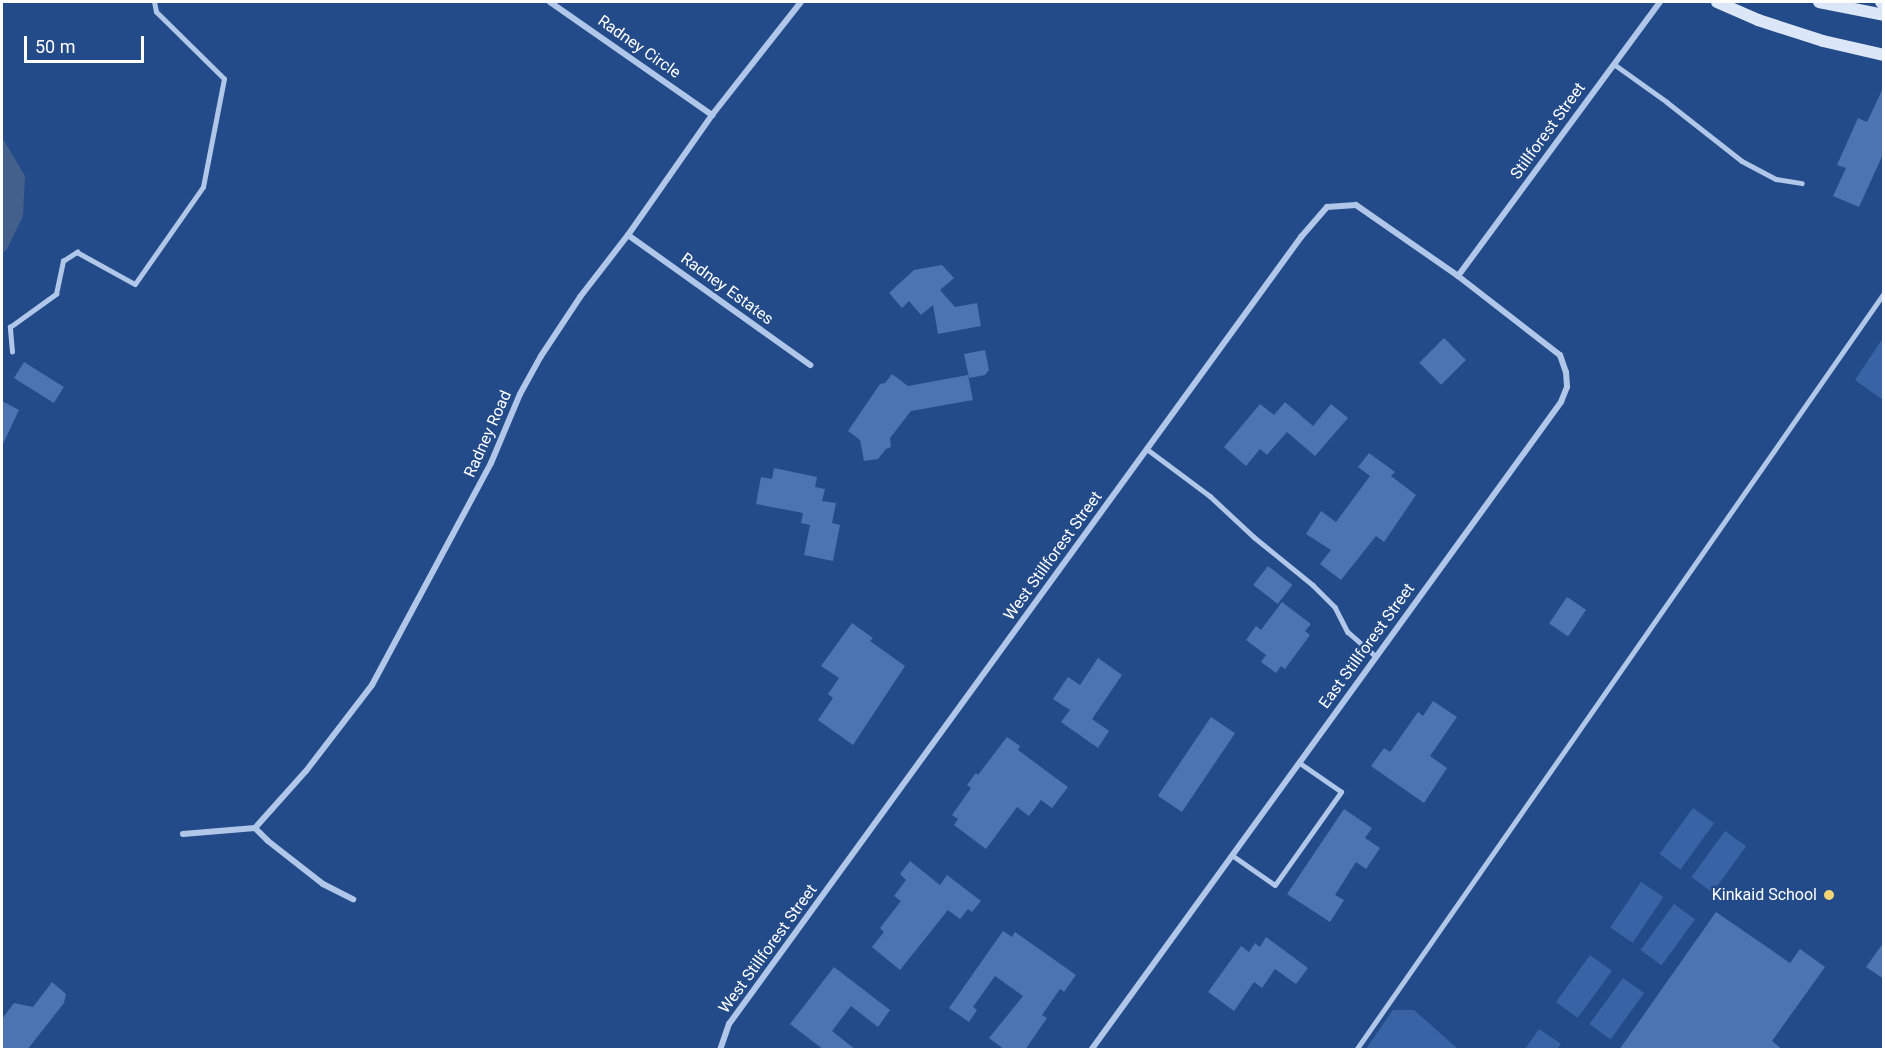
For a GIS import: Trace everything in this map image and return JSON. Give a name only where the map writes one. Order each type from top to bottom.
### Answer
[{"type":"main road","points":[[1717,2],[1758,20],[1802,34],[1884,55]]},
{"type":"main road","points":[[1819,2],[1884,15]]},
{"type":"street","name":"Radney Circle","points":[[550,2],[712,115]]},
{"type":"street","name":"Radney Road","points":[[255,828],[306,771],[372,685],[491,463],[520,394],[541,356],[580,297],[628,235],[712,115],[801,2]]},
{"type":"street","name":"Stillforest Street","points":[[1458,276],[1660,2]]},
{"type":"street","name":"West Stillforest Street","points":[[720,1050],[729,1024],[1301,237],[1327,207],[1356,205],[1458,276]]},
{"type":"street","name":"Radney Estates","points":[[628,235],[810,365]]},
{"type":"street","name":"East Stillforest Street","points":[[1091,1050],[1561,402],[1567,387],[1566,372],[1560,355],[1458,276]]},
{"type":"street","points":[[183,834],[255,828],[323,884],[353,899]]},
{"type":"lane","points":[[12,352],[10,327],[56,294],[63,261],[77,252],[135,284],[203,187],[224,78],[156,12],[154,2]]},
{"type":"lane","points":[[1614,64],[1742,161],[1776,179],[1802,183]]},
{"type":"lane","points":[[1356,1050],[1884,293]]},
{"type":"lane","points":[[1147,449],[1210,496],[1254,537],[1313,585],[1335,607],[1348,632],[1376,656]]},
{"type":"lane","points":[[1232,855],[1275,885],[1341,792],[1299,763]]},
{"type":"shaded area","points":[[2,137],[25,176],[23,216],[7,249],[2,254]]},
{"type":"shaded area","points":[[1883,338],[1884,400],[1855,380]]},
{"type":"shaded area","points":[[1693,808],[1714,823],[1681,869],[1659,854]]},
{"type":"shaded area","points":[[1725,831],[1746,846],[1713,892],[1691,877]]},
{"type":"shaded area","points":[[1641,882],[1663,897],[1633,943],[1610,928]]},
{"type":"shaded area","points":[[1674,904],[1695,919],[1662,965],[1640,950]]},
{"type":"shaded area","points":[[1590,955],[1612,971],[1578,1018],[1556,1002]]},
{"type":"shaded area","points":[[1623,978],[1644,993],[1611,1039],[1589,1024]]},
{"type":"shaded area","points":[[1393,1010],[1414,1010],[1458,1049],[1366,1049]]},
{"type":"shaded area","points":[[1539,1029],[1561,1044],[1557,1049],[1525,1049]]},
{"type":"building","points":[[1884,86],[1884,152],[1859,207],[1833,196],[1846,168],[1837,165],[1858,118],[1867,122]]},
{"type":"building","points":[[942,265],[954,278],[940,290],[955,307],[977,303],[981,326],[938,334],[933,305],[921,315],[909,301],[902,308],[889,293],[914,270]]},
{"type":"building","points":[[1444,338],[1466,360],[1441,385],[1419,363]]},
{"type":"building","points":[[985,350],[989,370],[985,375],[969,378],[964,354]]},
{"type":"building","points":[[24,362],[64,387],[54,403],[14,378]]},
{"type":"building","points":[[892,374],[908,386],[968,375],[973,400],[911,411],[890,438],[891,447],[886,449],[878,459],[864,461],[860,440],[848,431],[880,384],[885,383]]},
{"type":"building","points":[[2,401],[19,410],[2,446]]},
{"type":"building","points":[[1285,402],[1313,426],[1331,404],[1348,418],[1315,456],[1287,432],[1267,455],[1260,449],[1246,466],[1224,447],[1260,404],[1274,415]]},
{"type":"building","points":[[1369,453],[1395,472],[1391,476],[1416,495],[1384,542],[1376,536],[1341,580],[1320,564],[1331,550],[1306,534],[1321,511],[1336,522],[1370,476],[1358,467]]},
{"type":"building","points":[[774,468],[817,477],[815,487],[825,489],[822,501],[836,503],[832,523],[840,525],[833,561],[804,555],[810,525],[801,523],[803,513],[756,504],[761,477],[772,479]]},
{"type":"building","points":[[1268,566],[1292,585],[1278,604],[1253,585]]},
{"type":"building","points":[[1567,597],[1586,610],[1568,636],[1549,624]]},
{"type":"building","points":[[1282,602],[1311,624],[1305,631],[1310,635],[1285,669],[1281,666],[1276,673],[1261,662],[1266,655],[1246,640],[1256,626],[1261,630]]},
{"type":"building","points":[[852,623],[873,638],[870,641],[905,666],[853,745],[818,720],[833,698],[828,694],[839,678],[821,666]]},
{"type":"building","points":[[1098,658],[1122,675],[1092,719],[1109,731],[1098,748],[1061,722],[1070,710],[1053,699],[1068,677],[1080,685]]},
{"type":"building","points":[[1433,701],[1457,717],[1430,756],[1447,768],[1424,803],[1371,766],[1384,748],[1390,752],[1418,712],[1423,716]]},
{"type":"building","points":[[1211,717],[1235,733],[1182,812],[1158,796]]},
{"type":"building","points":[[1007,737],[1020,746],[1018,750],[1068,787],[1052,808],[1041,800],[1029,816],[1017,807],[986,849],[954,825],[958,819],[952,815],[971,788],[967,785],[976,773],[978,775]]},
{"type":"building","points":[[1344,809],[1372,828],[1365,838],[1380,848],[1366,869],[1356,862],[1335,895],[1344,900],[1330,922],[1287,894]]},
{"type":"building","points":[[910,861],[940,885],[947,875],[981,901],[972,912],[968,909],[960,919],[948,910],[900,970],[872,947],[884,932],[880,928],[901,901],[894,896],[906,880],[900,874]]},
{"type":"building","points":[[1716,912],[1790,963],[1800,949],[1825,967],[1772,1041],[1783,1050],[1619,1050]]},
{"type":"building","points":[[1003,931],[1012,937],[1015,932],[1076,975],[1064,992],[1060,989],[1042,1015],[1047,1018],[1025,1050],[1005,1050],[989,1038],[1023,996],[995,976],[973,1007],[977,1010],[969,1022],[949,1008]]},
{"type":"building","points":[[1266,937],[1308,968],[1296,984],[1275,969],[1262,988],[1254,982],[1234,1011],[1208,992],[1241,946],[1249,952],[1255,943],[1260,947]]},
{"type":"building","points":[[1884,942],[1884,979],[1866,967]]},
{"type":"building","points":[[834,967],[890,1010],[878,1027],[851,1006],[832,1031],[856,1050],[824,1050],[790,1024]]},
{"type":"building","points":[[52,982],[66,994],[64,1003],[27,1050],[2,1050],[2,1019],[14,1003],[33,1007]]},
{"type":"place","name":"Kinkaid School","points":[[1829,895]]}]
